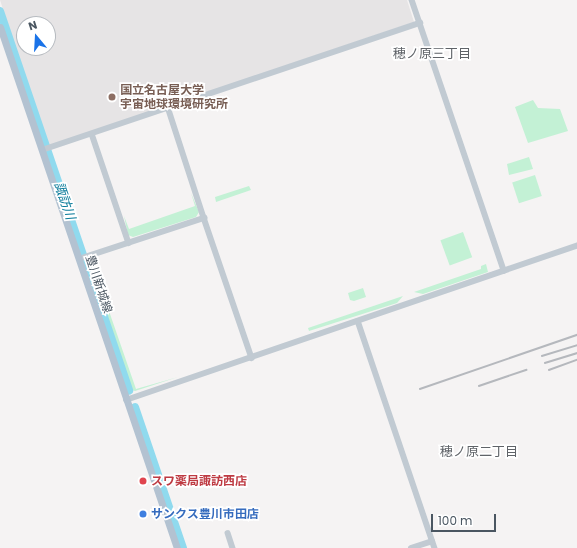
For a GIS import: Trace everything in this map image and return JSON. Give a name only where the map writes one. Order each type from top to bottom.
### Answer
[{"type":"main road","name":"豊川新城線","points":[[0,27],[83,258],[126,400],[177,548]]},
{"type":"street","points":[[412,0],[504,271]]},
{"type":"street","points":[[45,149],[420,23]]},
{"type":"street","points":[[168,108],[252,358]]},
{"type":"street","points":[[92,134],[129,243]]},
{"type":"street","points":[[83,258],[204,218]]},
{"type":"street","points":[[126,400],[577,246]]},
{"type":"street","points":[[358,321],[435,548]]},
{"type":"street","points":[[228,533],[233,548]]},
{"type":"street","points":[[411,548],[432,541]]},
{"type":"shaded area","name":"国立名古屋大学 宇宙地球環境研究所","points":[[0,0],[407,0],[414,22],[48,146],[18,56],[56,56],[56,16],[16,16],[16,49]]},
{"type":"green space","points":[[533,100],[538,108],[560,109],[568,131],[528,143],[515,107]]},
{"type":"green space","points":[[529,157],[533,169],[509,175],[507,164]]},
{"type":"green space","points":[[535,175],[542,196],[519,203],[512,182]]},
{"type":"green space","points":[[249,186],[251,190],[216,202],[215,197]]},
{"type":"green space","points":[[191,193],[199,212],[196,217],[133,237],[128,235],[124,216],[129,229],[195,206]]},
{"type":"green space","points":[[463,232],[472,257],[450,266],[440,240]]},
{"type":"green space","points":[[92,258],[97,258],[99,264],[96,265],[103,286],[108,285],[101,288],[136,389],[178,377],[135,391],[130,389],[88,266]]},
{"type":"green space","points":[[486,264],[488,272],[423,294],[414,292],[481,269],[481,266]]},
{"type":"green space","points":[[363,288],[366,297],[354,301],[350,300],[348,293]]},
{"type":"green space","points":[[403,296],[397,303],[309,331],[308,328]]},
{"type":"waterway","name":"諏訪川","points":[[0,11],[129,391]]},
{"type":"waterway","name":"諏訪川","points":[[135,407],[183,548]]},
{"type":"railway","points":[[420,389],[577,335]]},
{"type":"railway","points":[[542,356],[577,345]]},
{"type":"railway","points":[[545,363],[577,353]]},
{"type":"railway","points":[[549,370],[577,360]]},
{"type":"railway","points":[[479,386],[526,370]]},
{"type":"place","name":"国立名古屋大学 宇宙地球環境研究所","points":[[112,97]]},
{"type":"place","name":"スワ薬局諏訪西店","points":[[143,481]]},
{"type":"place","name":"サンクス豊川市田店","points":[[143,514]]},
{"type":"district","name":"穂ノ原三丁目","points":[[432,54]]},
{"type":"district","name":"穂ノ原二丁目","points":[[479,452]]}]
